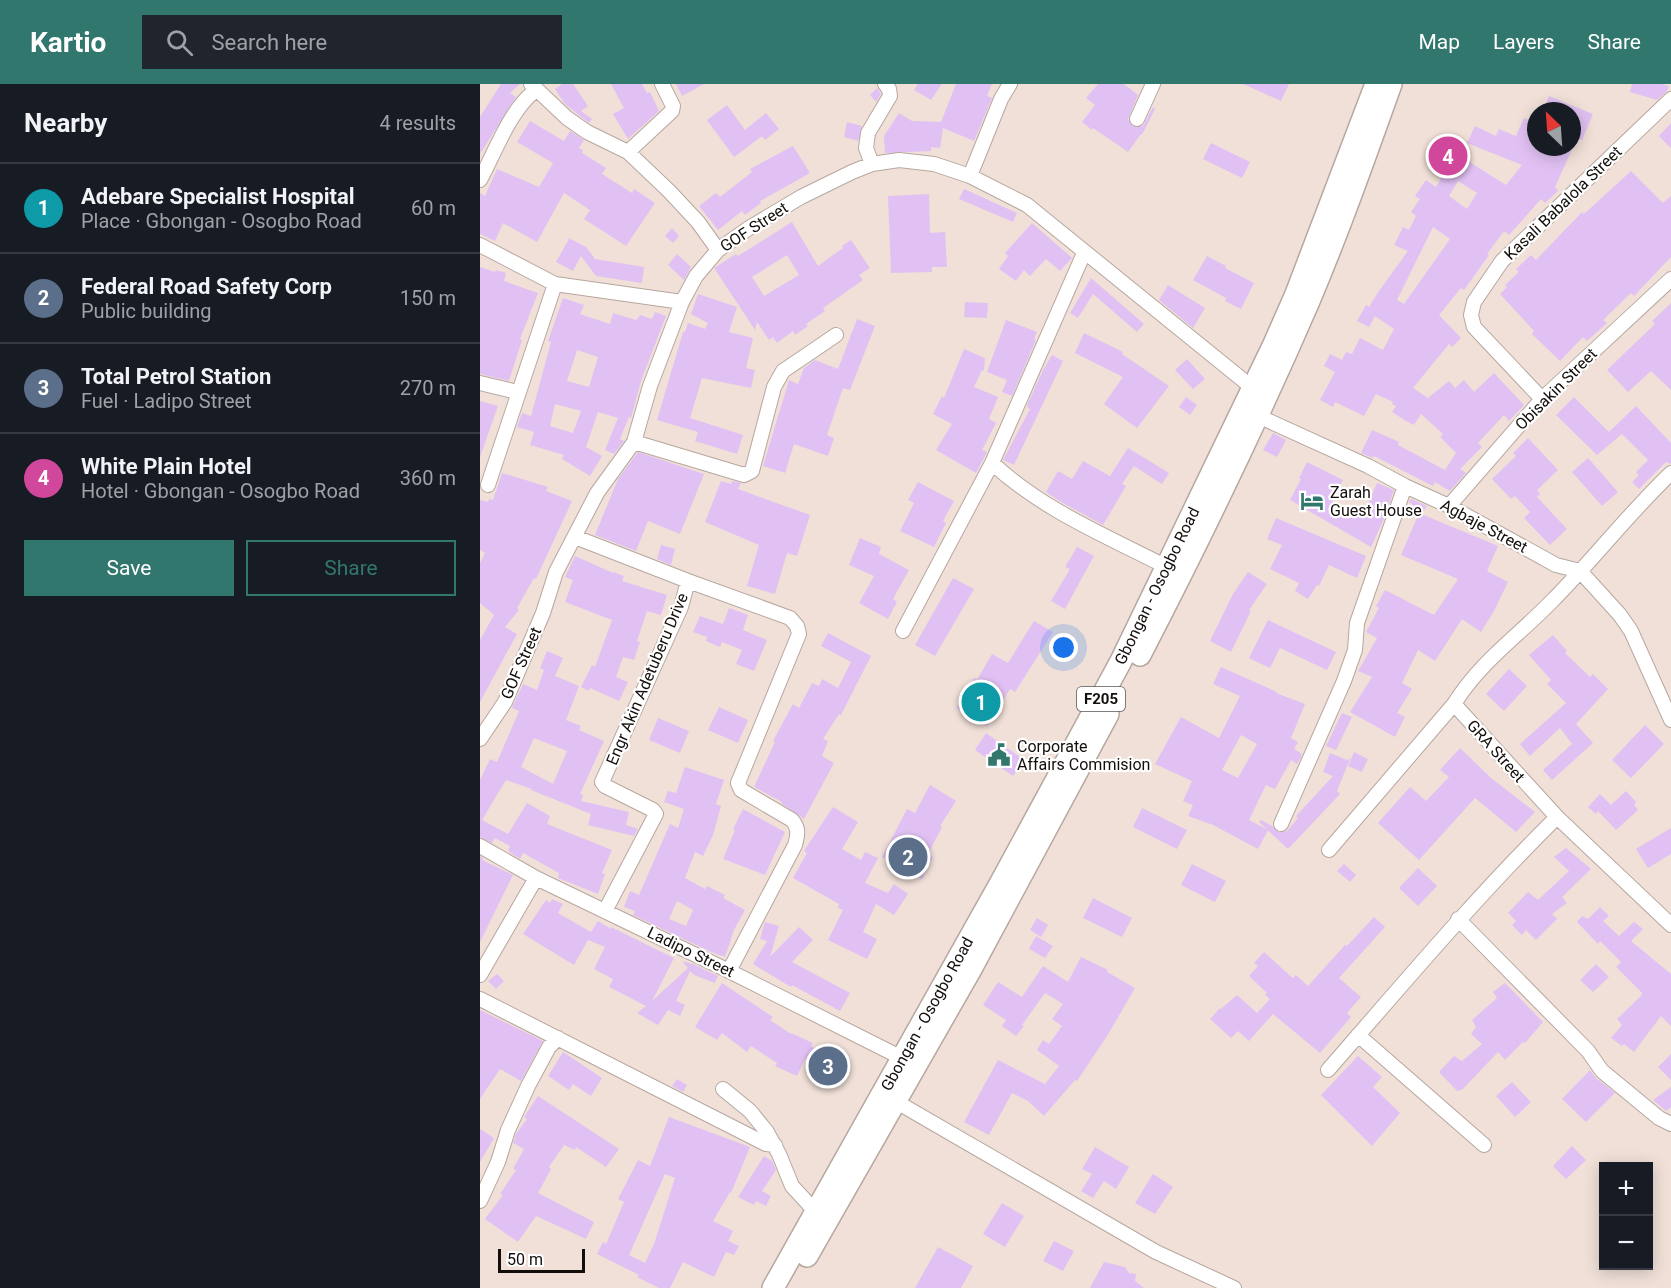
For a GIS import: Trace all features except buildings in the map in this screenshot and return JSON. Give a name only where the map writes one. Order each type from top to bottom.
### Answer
[{"type":"main road","name":"Gbongan - Osogbo Road","points":[[773,1288],[1121,661],[1254,389],[1296,294],[1376,84]]},
{"type":"main road","name":"Gbongan - Osogbo Road","points":[[789,1288],[971,969],[1064,800],[1150,634],[1258,416],[1310,300],[1391,84]]},
{"type":"street","points":[[628,152],[672,111],[673,106],[662,84]]},
{"type":"street","points":[[872,164],[866,148],[868,133],[890,96],[885,84]]},
{"type":"street","points":[[970,176],[1001,99],[1010,84]]},
{"type":"street","points":[[1137,119],[1153,84]]},
{"type":"street","points":[[480,180],[517,110],[534,87],[567,118],[587,132],[628,152],[698,222],[717,250]]},
{"type":"street","name":"Kasali Babalola Street","points":[[1542,399],[1474,327],[1471,315],[1474,302],[1502,261],[1671,99]]},
{"type":"street","name":"GOF Street","points":[[480,739],[505,702],[543,613],[556,572],[574,537],[597,493],[634,441],[650,386],[682,302],[696,276],[717,250],[801,197],[872,164],[899,160],[934,164],[970,176],[1027,205],[1254,389]]},
{"type":"street","points":[[480,245],[555,284],[682,302]]},
{"type":"street","points":[[903,631],[992,463],[1084,253]]},
{"type":"street","name":"Obisakin Street","points":[[1449,506],[1542,399],[1671,279]]},
{"type":"street","points":[[488,485],[517,392],[555,284]]},
{"type":"street","points":[[634,441],[744,475],[748,474],[752,471],[777,379],[783,371],[836,335]]},
{"type":"street","points":[[480,383],[517,392]]},
{"type":"street","name":"Agbaje Street","points":[[1258,416],[1449,506],[1556,565],[1580,571]]},
{"type":"street","points":[[992,463],[1015,484],[1043,503],[1167,567]]},
{"type":"street","name":"GRA Street","points":[[1671,473],[1650,493],[1553,601],[1483,665],[1467,683],[1454,704],[1557,817],[1671,925]]},
{"type":"street","points":[[1281,824],[1348,671],[1355,650],[1357,622],[1405,486]]},
{"type":"street","points":[[574,537],[790,618],[796,626],[798,634],[738,783],[741,790],[792,820],[796,825],[797,836],[795,845],[729,970]]},
{"type":"street","points":[[1580,571],[1620,615],[1631,631],[1671,720]]},
{"type":"street","name":"Engr Akin Adetuberu Drive","points":[[605,910],[656,814],[653,810],[605,786],[602,782],[681,607],[688,581]]},
{"type":"street","points":[[1329,850],[1454,704]]},
{"type":"street","points":[[1328,1070],[1458,919],[1557,817]]},
{"type":"street","name":"Ladipo Street","points":[[480,846],[536,878],[729,970],[902,1058]]},
{"type":"street","points":[[480,975],[536,878]]},
{"type":"street","points":[[1458,919],[1588,1052],[1602,1071],[1659,1118],[1671,1124]]},
{"type":"street","points":[[480,999],[766,1144],[775,1145]]},
{"type":"street","points":[[1358,1035],[1484,1145]]},
{"type":"street","points":[[480,1201],[528,1086],[549,1047],[558,1038]]},
{"type":"street","points":[[723,1089],[750,1111],[767,1132],[792,1186],[815,1211]]},
{"type":"street","points":[[895,1101],[1156,1252],[1234,1288]]},
{"type":"place","name":"White Plain Hotel","points":[[1448,156]]},
{"type":"place","name":"Zarah Guest House","points":[[1312,501]]},
{"type":"place","name":"Adebare Specialist Hospital","points":[[981,702]]},
{"type":"place","name":"Corporate Affairs Commision","points":[[999,755]]},
{"type":"place","name":"Federal Road Safety Corp","points":[[908,857]]},
{"type":"place","name":"Total Petrol Station","points":[[828,1066]]}]
